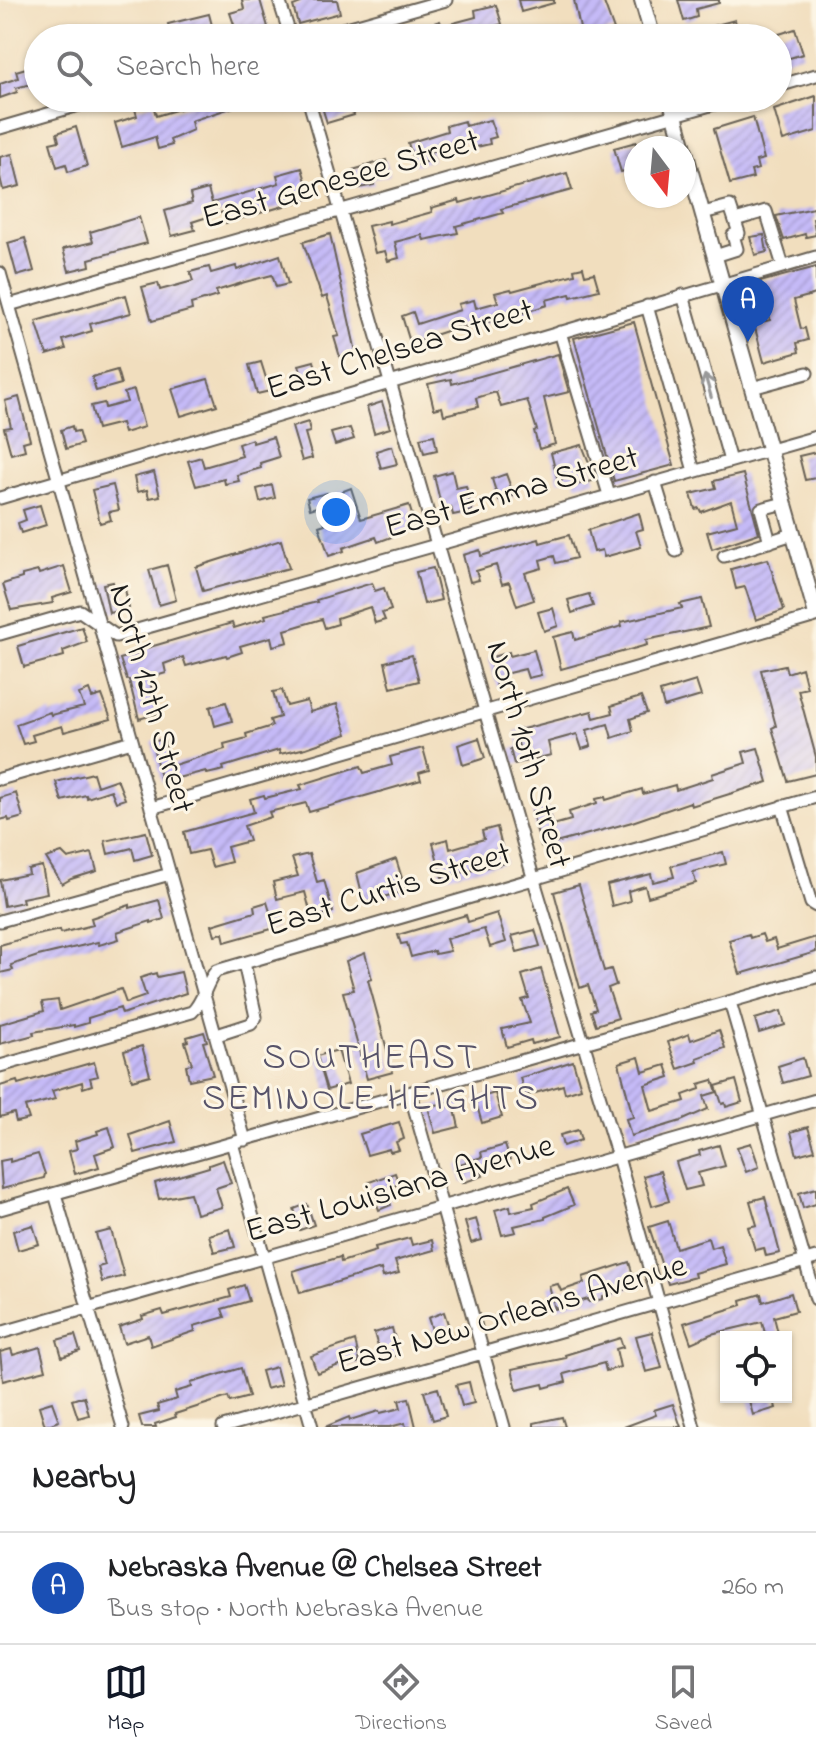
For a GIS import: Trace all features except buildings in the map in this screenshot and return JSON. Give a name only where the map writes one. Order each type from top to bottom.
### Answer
[{"type":"main road","points":[[642,0],[649,24]]},
{"type":"main road","points":[[673,112],[680,136]]},
{"type":"main road","points":[[696,189],[816,615]]},
{"type":"street","points":[[279,0],[287,24]]},
{"type":"street","points":[[360,24],[445,0]]},
{"type":"street","points":[[792,82],[816,75]]},
{"type":"street","points":[[0,128],[55,112]]},
{"type":"street","name":"North 10th Street","points":[[312,112],[694,1427]]},
{"type":"street","name":"East Genesee Street","points":[[9,305],[685,112]]},
{"type":"street","points":[[703,213],[730,206],[739,233],[733,235],[737,249],[715,256]]},
{"type":"street","points":[[735,220],[766,211],[783,266]]},
{"type":"street","name":"East Chelsea Street","points":[[0,498],[816,257]]},
{"type":"street","name":"North 12th Street","points":[[0,273],[245,1140]]},
{"type":"street","points":[[683,295],[730,461]]},
{"type":"street","points":[[647,306],[694,471]]},
{"type":"street","points":[[560,332],[609,495]]},
{"type":"street","points":[[752,388],[807,373]]},
{"type":"street","name":"East Emma Street","points":[[0,634],[80,611],[116,636],[816,437]]},
{"type":"street","points":[[655,482],[676,551]]},
{"type":"street","points":[[770,542],[761,509],[784,503]]},
{"type":"street","points":[[724,556],[793,534]]},
{"type":"street","points":[[151,808],[816,615]]},
{"type":"street","points":[[0,779],[132,741]]},
{"type":"street","name":"East Curtis Street","points":[[0,1066],[192,1012],[199,1006],[204,989],[216,971],[816,797]]},
{"type":"street","points":[[782,806],[811,903],[816,906]]},
{"type":"street","points":[[0,921],[170,874]]},
{"type":"street","points":[[217,1035],[251,1024],[256,1017],[244,963]]},
{"type":"street","points":[[0,1209],[816,977]]},
{"type":"street","points":[[730,1002],[810,1260],[816,1299]]},
{"type":"street","points":[[410,1093],[504,1427]]},
{"type":"street","name":"East Louisiana Avenue","points":[[0,1333],[816,1100]]},
{"type":"street","points":[[232,1143],[312,1427]]},
{"type":"street","points":[[55,1194],[123,1427]]},
{"type":"street","name":"East New Orleans Avenue","points":[[223,1427],[810,1260]]},
{"type":"place","name":"Nebraska Avenue @ Chelsea Street","points":[[748,342]]},
{"type":"district","name":"SOUTHEAST SEMINOLE HEIGHTS","points":[[371,1080]]}]
